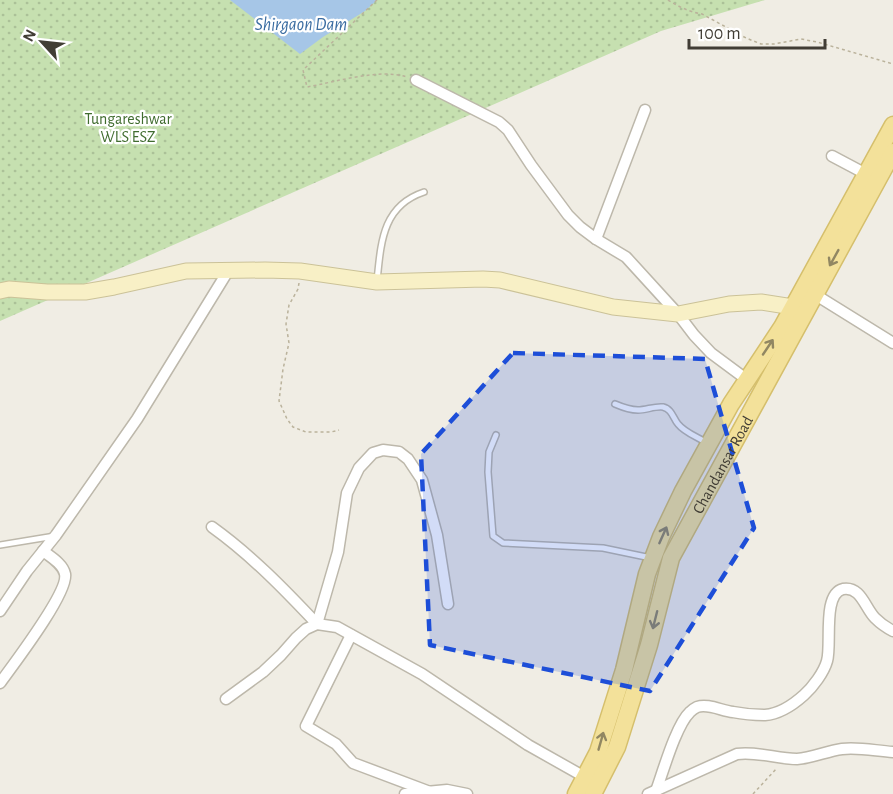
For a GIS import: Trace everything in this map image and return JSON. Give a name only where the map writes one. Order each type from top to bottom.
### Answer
[{"type":"main road","points":[[576,794],[592,785],[598,752],[624,670],[647,574],[661,537],[709,443],[746,379],[782,327],[799,309],[893,125]]},
{"type":"main road","points":[[809,290],[893,152]]},
{"type":"main road","name":"Chandansar Road","points":[[592,785],[617,747],[649,645],[671,558],[799,309]]},
{"type":"street","points":[[416,80],[499,122],[508,130],[568,215],[580,227],[626,257],[711,353],[746,379]]},
{"type":"street","points":[[596,238],[645,110]]},
{"type":"street","points":[[832,156],[866,174]]},
{"type":"street","points":[[0,291],[9,289],[85,292],[186,271],[265,270],[300,271],[377,282],[500,280],[613,307],[678,314],[729,304],[761,302],[799,309]]},
{"type":"street","points":[[0,612],[137,419],[228,272]]},
{"type":"street","points":[[809,290],[893,343]]},
{"type":"street","points":[[317,624],[338,552],[347,493],[359,468],[373,453],[383,450],[399,452],[408,459],[422,480],[437,535],[448,604]]},
{"type":"street","points":[[212,527],[232,541],[276,581],[317,624]]},
{"type":"street","points":[[0,683],[48,614],[63,588],[66,577],[64,569],[43,550]]},
{"type":"street","points":[[652,793],[681,726],[688,714],[696,707],[705,706],[732,712],[766,715],[786,709],[806,693],[827,663],[830,650],[830,608],[839,591],[851,589],[856,592],[874,617],[893,631]]},
{"type":"street","points":[[226,699],[263,672],[306,629],[317,624],[337,627],[422,674],[592,785]]},
{"type":"street","points":[[351,634],[306,726],[336,744],[353,763],[430,792]]},
{"type":"street","points":[[652,793],[737,754],[747,752],[800,759],[843,749],[893,752]]},
{"type":"street","points":[[405,794],[447,790],[467,794]]},
{"type":"lane","points":[[377,282],[381,243],[389,221],[403,203],[424,192]]},
{"type":"lane","points":[[615,404],[638,410],[655,407],[668,409],[684,430],[709,443]]},
{"type":"lane","points":[[496,435],[489,452],[488,472],[494,536],[498,540],[503,543],[603,548],[653,559]]},
{"type":"lane","points":[[0,545],[56,535]]},
{"type":"path","points":[[377,0],[303,70],[307,87],[370,75],[397,74],[416,80]]},
{"type":"path","points":[[668,0],[682,8],[702,14],[761,44],[801,39],[893,64]]},
{"type":"path","points":[[300,271],[298,290],[289,305],[286,324],[289,343],[279,401],[293,427],[306,432],[339,430]]},
{"type":"path","points":[[753,794],[786,758]]},
{"type":"highlighted area","points":[[513,353],[705,359],[754,528],[650,691],[430,645],[421,454]]},
{"type":"green space","name":"Tungareshwar WLS ESZ","points":[[0,0],[765,0],[661,31],[0,321]]},
{"type":"water","name":"Shirgaon Dam","points":[[230,0],[377,0],[365,11],[300,54]]}]
